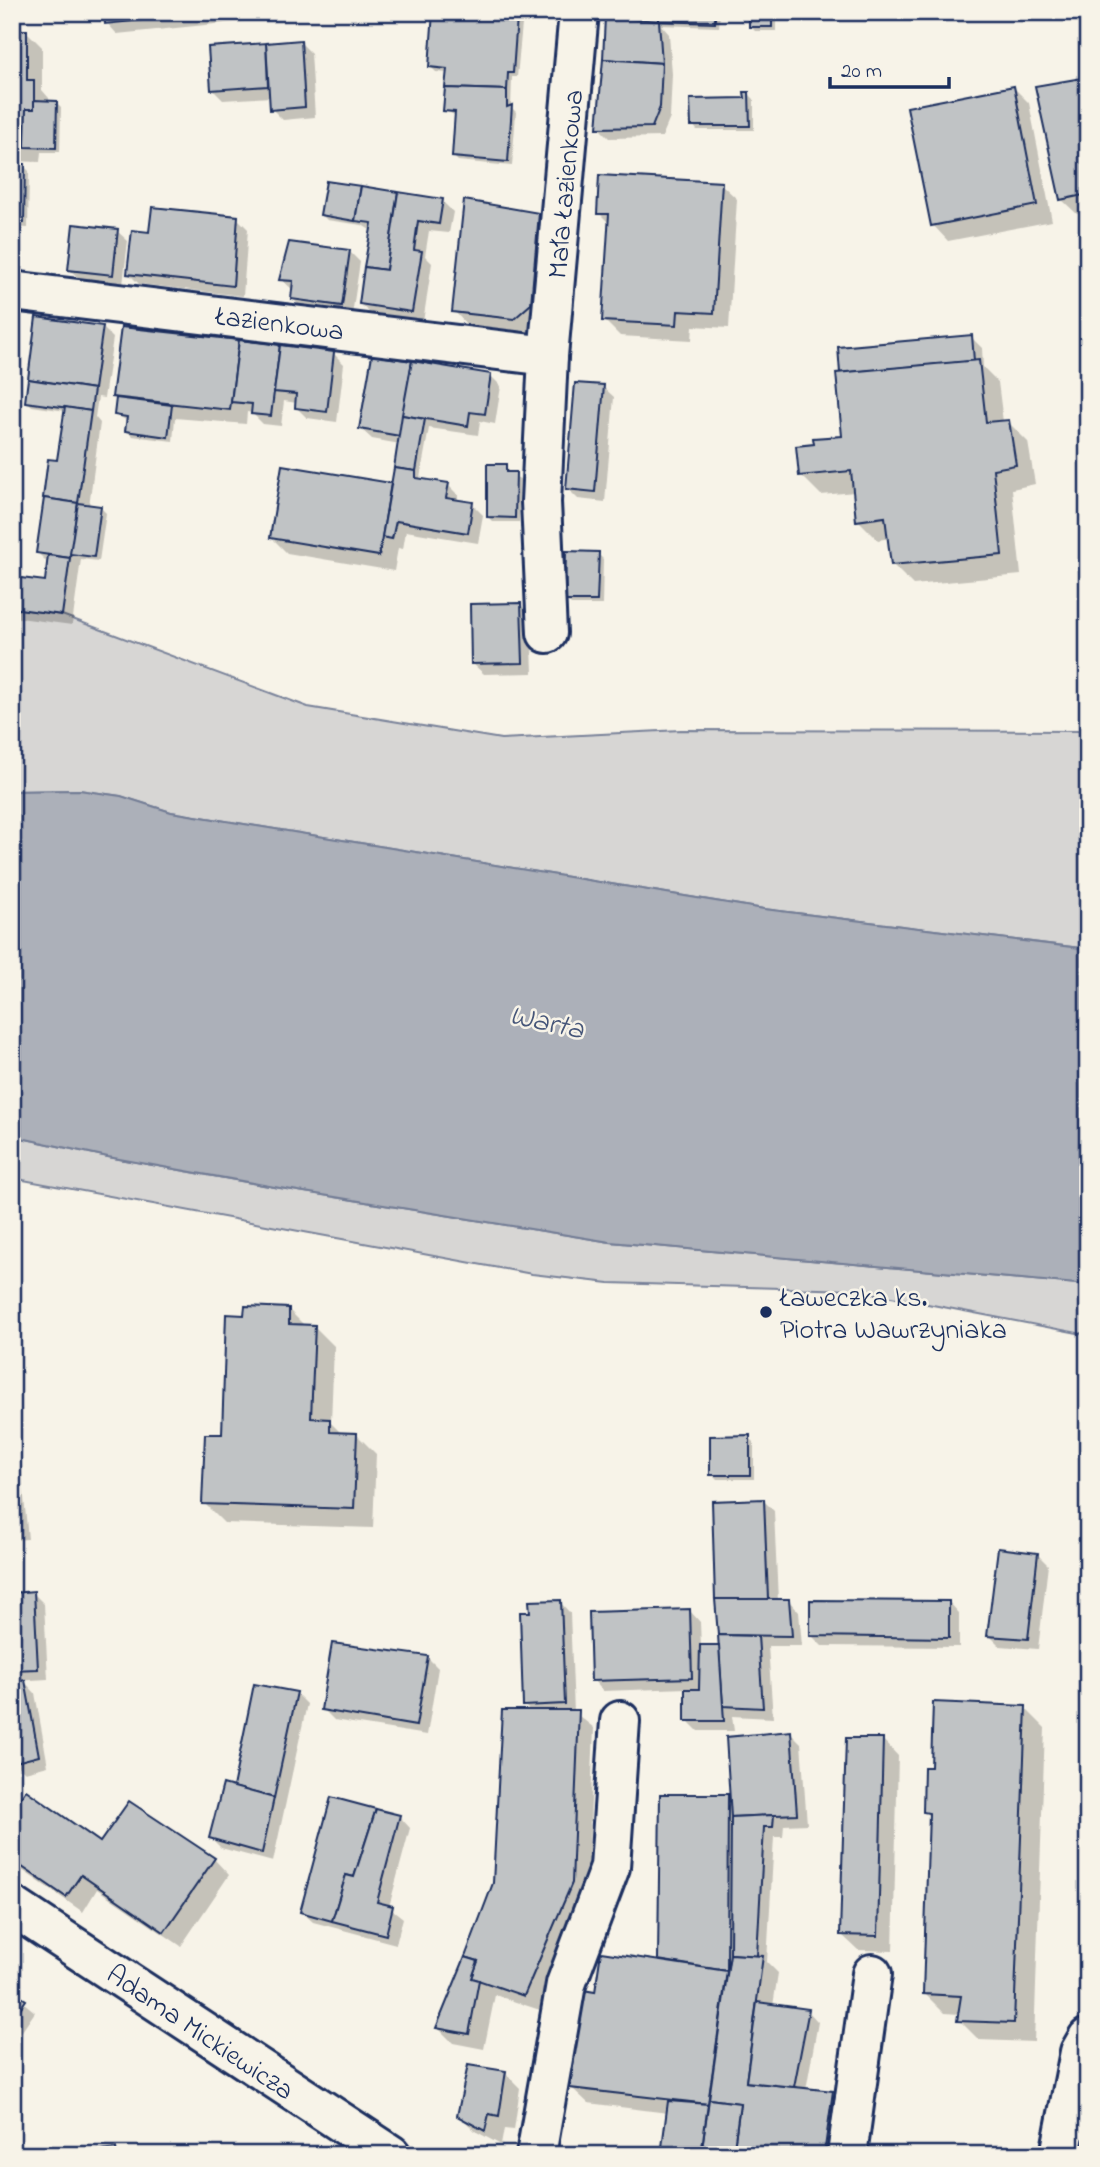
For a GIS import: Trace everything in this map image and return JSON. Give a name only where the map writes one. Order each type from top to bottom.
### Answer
[{"type":"street","name":"Mała Łazienkowa","points":[[547,633],[541,502],[548,356],[579,12]]},
{"type":"street","name":"Łazienkowa","points":[[12,291],[548,356]]},
{"type":"street","points":[[536,2155],[566,1984],[610,1867],[620,1721]]},
{"type":"street","name":"Adama Mickiewicza","points":[[12,1906],[391,2155]]},
{"type":"street","points":[[847,2155],[872,1974]]},
{"type":"street","points":[[1059,2155],[1080,2052],[1088,2038]]},
{"type":"shaded area","points":[[12,608],[62,615],[308,707],[501,739],[681,730],[1088,731],[1088,949],[764,909],[171,812],[120,796],[79,790],[12,791]]},
{"type":"shaded area","points":[[12,1136],[108,1157],[280,1188],[610,1242],[1088,1285],[1088,1335],[855,1290],[609,1283],[532,1274],[12,1178]]},
{"type":"water","name":"Warta","points":[[79,790],[121,796],[171,812],[764,909],[1088,949],[1088,1285],[610,1242],[280,1188],[108,1157],[12,1136],[12,791]]},
{"type":"building","points":[[104,12],[219,12],[105,24]]},
{"type":"building","points":[[433,12],[483,12],[517,17],[513,73],[508,73],[507,90],[445,88],[447,69],[429,67]]},
{"type":"building","points":[[659,12],[715,12],[715,23],[659,21]]},
{"type":"building","points":[[749,12],[772,12],[772,27],[749,27]]},
{"type":"building","points":[[605,17],[659,21],[662,63],[603,59]]},
{"type":"building","points":[[12,30],[27,30],[27,80],[34,80],[34,109],[26,109],[25,147],[12,147]]},
{"type":"building","points":[[301,40],[305,107],[270,110],[266,43]]},
{"type":"building","points":[[266,43],[268,86],[211,90],[208,47]]},
{"type":"building","points":[[603,59],[662,63],[660,107],[652,127],[597,128]]},
{"type":"building","points":[[1088,77],[1088,194],[1060,200],[1035,86]]},
{"type":"building","points":[[1014,86],[1037,205],[931,226],[907,107]]},
{"type":"building","points":[[445,88],[507,90],[507,107],[512,105],[508,162],[452,157],[455,112],[443,111]]},
{"type":"building","points":[[744,92],[749,92],[750,126],[691,126],[690,99],[745,98]]},
{"type":"building","points":[[34,100],[57,101],[56,148],[25,147],[26,109],[34,109]]},
{"type":"building","points":[[12,164],[25,164],[24,223],[12,223]]},
{"type":"building","points":[[599,175],[722,182],[714,313],[678,311],[677,325],[602,321],[609,214],[597,214]]},
{"type":"building","points":[[326,181],[361,186],[355,221],[320,215]]},
{"type":"building","points":[[361,186],[398,192],[386,270],[364,267],[372,223],[355,221]]},
{"type":"building","points":[[398,192],[443,199],[439,224],[418,221],[414,250],[422,251],[412,312],[359,304],[364,267],[386,270]]},
{"type":"building","points":[[464,200],[539,213],[531,304],[514,319],[452,312]]},
{"type":"building","points":[[152,207],[238,216],[233,286],[127,274],[132,230],[149,232]]},
{"type":"building","points":[[73,224],[118,229],[113,275],[68,270]]},
{"type":"building","points":[[289,242],[350,250],[342,306],[291,299],[293,281],[279,280]]},
{"type":"building","points":[[36,317],[103,326],[94,389],[28,379]]},
{"type":"building","points":[[121,327],[239,340],[230,410],[112,397]]},
{"type":"building","points":[[972,335],[974,361],[840,373],[838,347]]},
{"type":"building","points":[[239,340],[280,345],[271,416],[251,414],[252,404],[231,402]]},
{"type":"building","points":[[280,345],[334,352],[327,412],[295,408],[296,394],[274,392]]},
{"type":"building","points":[[372,355],[412,361],[400,436],[359,429]]},
{"type":"building","points":[[979,360],[986,422],[1009,420],[1016,465],[993,469],[1002,555],[891,565],[885,517],[856,521],[851,471],[799,476],[796,446],[814,444],[813,438],[842,436],[836,373]]},
{"type":"building","points":[[412,361],[491,374],[485,414],[470,412],[468,426],[402,415]]},
{"type":"building","points":[[28,379],[94,389],[91,411],[25,402]]},
{"type":"building","points":[[575,383],[604,385],[595,492],[566,489]]},
{"type":"building","points":[[116,398],[172,405],[168,437],[125,431],[127,417],[114,415]]},
{"type":"building","points":[[65,407],[91,411],[78,503],[43,498],[48,459],[57,460]]},
{"type":"building","points":[[402,415],[425,419],[416,471],[394,468]]},
{"type":"building","points":[[487,464],[506,464],[506,472],[516,472],[515,518],[487,517]]},
{"type":"building","points":[[282,465],[391,483],[379,556],[270,538]]},
{"type":"building","points":[[394,468],[416,471],[416,478],[449,483],[446,498],[473,502],[468,533],[396,521],[392,539],[382,537]]},
{"type":"building","points":[[44,498],[78,503],[70,558],[36,553]]},
{"type":"building","points":[[78,503],[101,506],[94,557],[70,554]]},
{"type":"building","points":[[566,551],[599,552],[597,601],[565,601]]},
{"type":"building","points":[[48,555],[70,558],[62,615],[12,608],[12,577],[45,581]]},
{"type":"building","points":[[521,603],[523,663],[471,664],[470,604]]},
{"type":"building","points":[[245,1306],[289,1308],[289,1324],[315,1325],[311,1418],[330,1419],[330,1432],[357,1433],[354,1509],[202,1504],[205,1434],[222,1434],[226,1314],[244,1315]]},
{"type":"building","points":[[750,1435],[750,1475],[710,1475],[710,1436]]},
{"type":"building","points":[[12,1461],[18,1529],[12,1529]]},
{"type":"building","points":[[764,1499],[768,1599],[715,1599],[712,1501]]},
{"type":"building","points":[[998,1548],[1038,1553],[1028,1639],[987,1636]]},
{"type":"building","points":[[34,1591],[38,1669],[12,1670],[12,1593]]},
{"type":"building","points":[[715,1599],[789,1599],[792,1636],[718,1635]]},
{"type":"building","points":[[561,1600],[565,1704],[523,1706],[520,1612],[530,1612],[529,1601]]},
{"type":"building","points":[[810,1600],[949,1601],[949,1638],[810,1636]]},
{"type":"building","points":[[690,1609],[692,1678],[591,1681],[589,1612]]},
{"type":"building","points":[[718,1635],[758,1636],[763,1708],[723,1706]]},
{"type":"building","points":[[332,1643],[428,1656],[416,1726],[321,1710]]},
{"type":"building","points":[[700,1645],[719,1645],[724,1721],[685,1721],[685,1689],[699,1689]]},
{"type":"building","points":[[25,1680],[39,1756],[12,1763],[12,1683]]},
{"type":"building","points":[[254,1684],[297,1692],[274,1798],[233,1787]]},
{"type":"building","points":[[933,1702],[1026,1706],[1014,2023],[957,2021],[961,1996],[923,1994],[929,1813],[923,1812],[924,1767],[931,1767]]},
{"type":"building","points":[[502,1710],[579,1710],[572,1883],[524,1996],[472,1978],[478,1961],[465,1957],[493,1883]]},
{"type":"building","points":[[791,1731],[797,1814],[731,1817],[726,1737]]},
{"type":"building","points":[[846,1738],[883,1738],[878,1936],[840,1935]]},
{"type":"building","points":[[223,1784],[274,1798],[262,1853],[209,1838]]},
{"type":"building","points":[[26,1790],[100,1842],[129,1801],[215,1858],[164,1932],[81,1875],[66,1897],[12,1860],[12,1810]]},
{"type":"building","points":[[660,1794],[728,1794],[727,1971],[658,1960]]},
{"type":"building","points":[[331,1797],[376,1809],[354,1877],[346,1875],[332,1921],[300,1912]]},
{"type":"building","points":[[376,1809],[400,1815],[377,1902],[393,1906],[386,1935],[332,1921],[346,1875],[354,1877]]},
{"type":"building","points":[[774,1815],[773,1827],[764,1827],[757,1956],[730,1954],[731,1817]]},
{"type":"building","points":[[601,1952],[727,1971],[708,2104],[570,2088],[583,1990],[595,1992]]},
{"type":"building","points":[[730,1954],[763,1956],[746,2082],[833,2091],[824,2155],[733,2155],[740,2103],[709,2099]]},
{"type":"building","points":[[465,1957],[478,1961],[472,1978],[479,1980],[469,2034],[436,2028]]},
{"type":"building","points":[[12,1991],[26,2000],[12,2020]]},
{"type":"building","points":[[757,2002],[809,2009],[794,2087],[746,2082]]},
{"type":"building","points":[[468,2065],[506,2071],[499,2116],[489,2114],[485,2131],[457,2116]]},
{"type":"building","points":[[709,2099],[740,2103],[733,2155],[701,2155]]},
{"type":"building","points":[[668,2101],[708,2104],[701,2155],[661,2155]]},
{"type":"building","points":[[116,2148],[117,2155],[65,2155]]},
{"type":"place","name":"Ławeczka ks. Piotra Wawrzyniaka","points":[[766,1312]]}]
